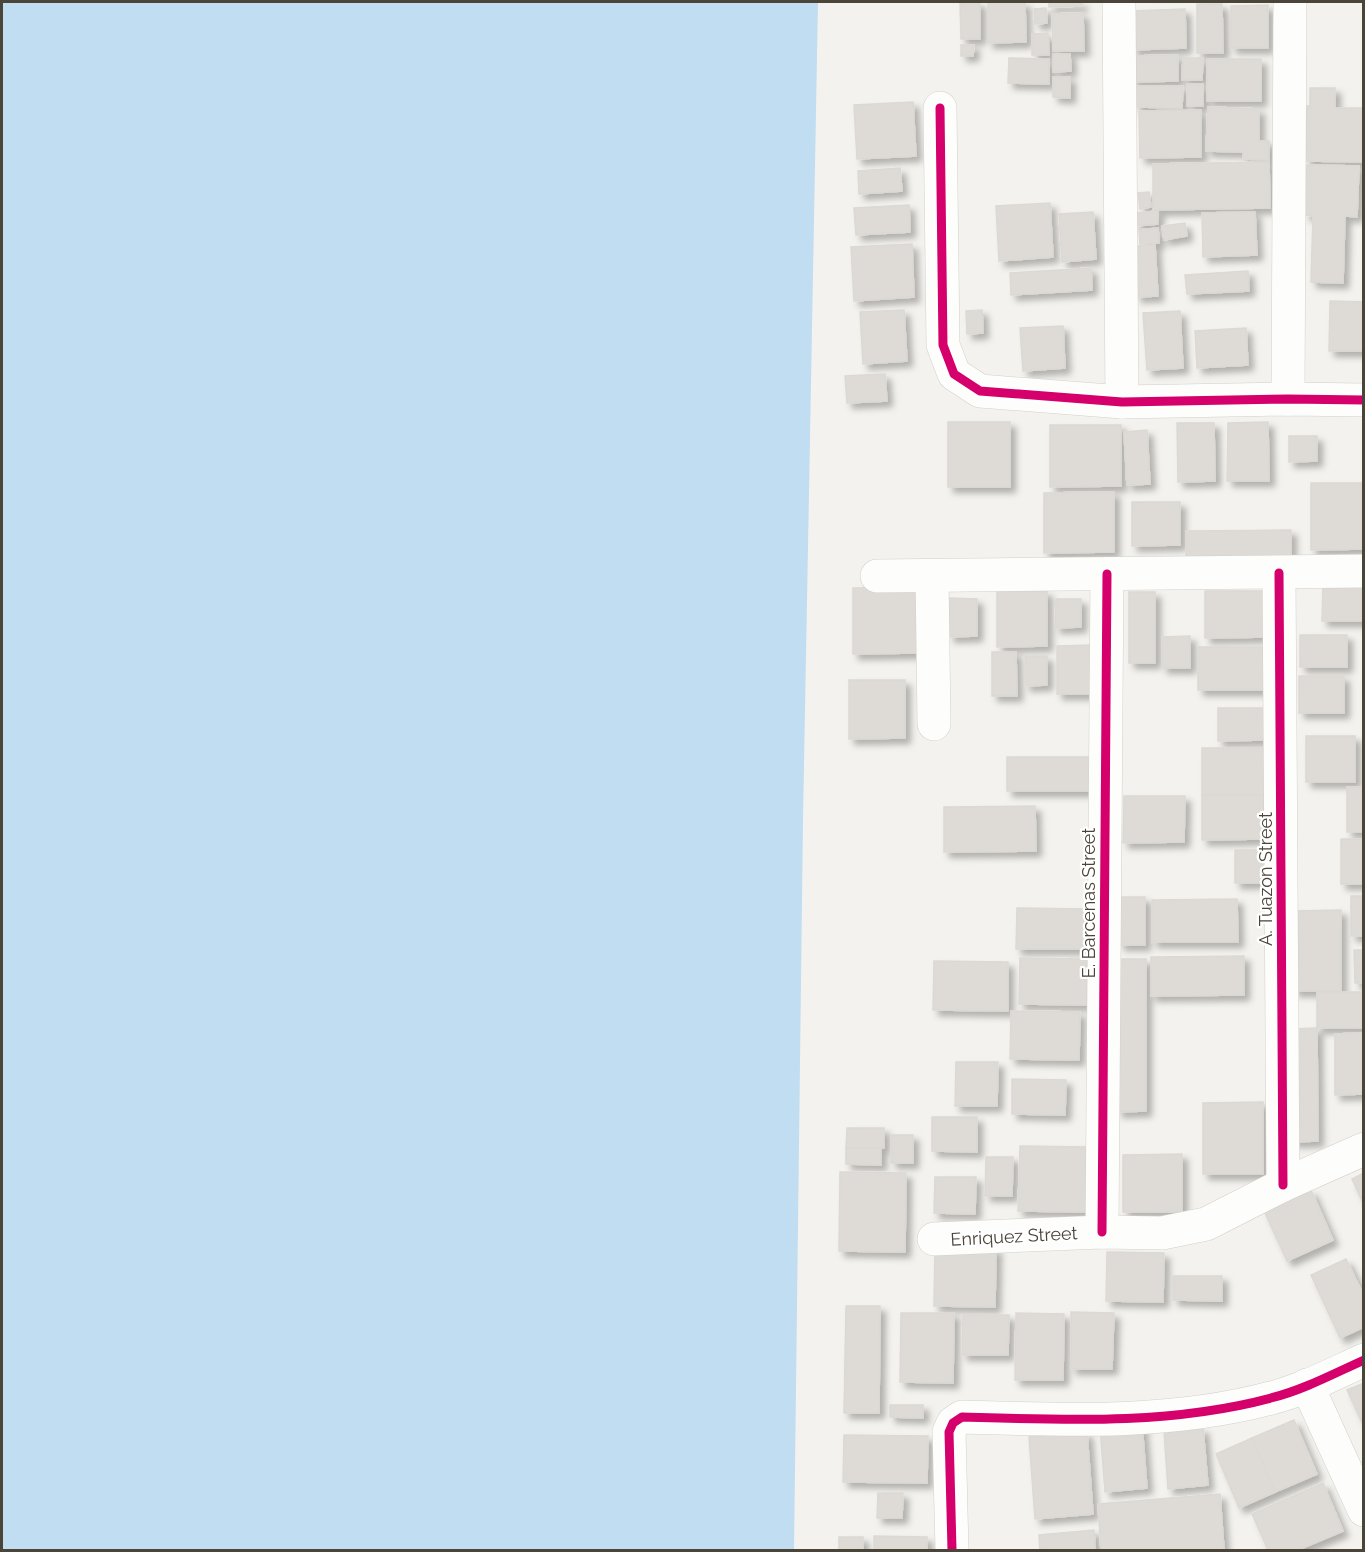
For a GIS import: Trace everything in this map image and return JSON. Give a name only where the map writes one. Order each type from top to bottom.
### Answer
[{"type":"street","points":[[1119,2],[1122,402]]},
{"type":"street","points":[[1288,399],[1290,2]]},
{"type":"street","points":[[940,108],[943,345],[954,374],[980,391],[1122,402],[1364,400]]},
{"type":"street","points":[[877,576],[1364,571]]},
{"type":"street","name":"A. Tuazon Street","points":[[1279,573],[1283,1185]]},
{"type":"street","name":"E. Barcenas Street","points":[[1102,1232],[1107,574]]},
{"type":"street","points":[[932,576],[934,724]]},
{"type":"street","name":"Enriquez Street","points":[[934,1239],[1102,1232],[1162,1233],[1206,1224],[1283,1185],[1364,1149]]},
{"type":"street","points":[[952,1551],[949,1432],[953,1423],[962,1417],[1057,1420],[1143,1419],[1231,1408],[1273,1398],[1364,1360]]},
{"type":"street","points":[[1307,1385],[1364,1510]]},
{"type":"water","points":[[2,2],[818,2],[803,819],[794,1550],[2,1550]]},
{"type":"building","points":[[960,2],[980,2],[980,39],[961,39]]},
{"type":"building","points":[[988,2],[1025,2],[1026,42],[988,43]]},
{"type":"building","points":[[1049,2],[1082,2],[1082,6],[1049,7]]},
{"type":"building","points":[[1197,4],[1222,4],[1223,53],[1197,53]]},
{"type":"building","points":[[1268,5],[1268,48],[1231,48],[1231,6]]},
{"type":"building","points":[[1046,8],[1047,23],[1035,24],[1034,9]]},
{"type":"building","points":[[1185,9],[1186,48],[1132,50],[1130,11]]},
{"type":"building","points":[[1083,13],[1084,51],[1053,51],[1052,14]]},
{"type":"building","points":[[1048,33],[1049,55],[1032,55],[1032,34]]},
{"type":"building","points":[[961,45],[974,45],[973,56],[961,56]]},
{"type":"building","points":[[1053,54],[1070,54],[1071,71],[1053,72]]},
{"type":"building","points":[[1178,55],[1178,81],[1131,82],[1131,56]]},
{"type":"building","points":[[1009,58],[1049,59],[1049,84],[1008,83]]},
{"type":"building","points":[[1183,58],[1203,58],[1202,80],[1182,80]]},
{"type":"building","points":[[1207,59],[1261,59],[1261,101],[1207,101]]},
{"type":"building","points":[[1053,77],[1070,77],[1070,98],[1053,97]]},
{"type":"building","points":[[1187,84],[1203,84],[1203,106],[1187,106]]},
{"type":"building","points":[[1135,86],[1183,86],[1182,108],[1135,107]]},
{"type":"building","points":[[1310,88],[1335,88],[1335,108],[1364,108],[1364,162],[1305,161]]},
{"type":"building","points":[[913,102],[916,156],[857,159],[854,105]]},
{"type":"building","points":[[1208,107],[1259,109],[1259,141],[1269,141],[1269,160],[1243,159],[1243,152],[1206,151]]},
{"type":"building","points":[[1201,110],[1201,157],[1140,158],[1139,111]]},
{"type":"building","points":[[1269,162],[1270,208],[1153,210],[1153,164]]},
{"type":"building","points":[[1307,165],[1359,166],[1357,217],[1345,216],[1343,283],[1311,282],[1313,216],[1305,215]]},
{"type":"building","points":[[900,168],[902,191],[859,194],[858,171]]},
{"type":"building","points":[[1149,192],[1151,207],[1140,209],[1138,193]]},
{"type":"building","points":[[1050,203],[1053,257],[999,261],[996,206]]},
{"type":"building","points":[[909,205],[910,232],[856,235],[854,208]]},
{"type":"building","points":[[1158,211],[1158,224],[1135,226],[1135,213]]},
{"type":"building","points":[[1093,212],[1096,259],[1062,262],[1059,214]]},
{"type":"building","points":[[1255,212],[1257,255],[1203,257],[1202,213]]},
{"type":"building","points":[[1185,223],[1187,236],[1164,240],[1162,226]]},
{"type":"building","points":[[1158,228],[1159,243],[1140,244],[1139,230]]},
{"type":"building","points":[[912,244],[914,297],[854,301],[851,247]]},
{"type":"building","points":[[1155,245],[1158,296],[1136,297],[1134,246]]},
{"type":"building","points":[[1091,268],[1092,290],[1011,295],[1010,273]]},
{"type":"building","points":[[1248,271],[1249,291],[1187,294],[1185,275]]},
{"type":"building","points":[[1330,301],[1364,302],[1364,351],[1329,351]]},
{"type":"building","points":[[904,310],[907,361],[863,364],[860,312]]},
{"type":"building","points":[[982,310],[983,333],[967,334],[966,311]]},
{"type":"building","points":[[1180,311],[1183,368],[1147,370],[1143,313]]},
{"type":"building","points":[[1063,326],[1065,368],[1023,371],[1020,328]]},
{"type":"building","points":[[1246,328],[1248,365],[1197,368],[1195,331]]},
{"type":"building","points":[[885,374],[887,401],[847,403],[845,376]]},
{"type":"building","points":[[948,422],[1010,422],[1010,487],[948,487]]},
{"type":"building","points":[[1268,422],[1269,481],[1227,481],[1228,423]]},
{"type":"building","points":[[1177,423],[1214,423],[1215,481],[1178,482]]},
{"type":"building","points":[[1050,425],[1121,425],[1121,486],[1050,487]]},
{"type":"building","points":[[1147,430],[1150,484],[1127,485],[1124,432]]},
{"type":"building","points":[[1289,436],[1317,436],[1317,461],[1289,462]]},
{"type":"building","points":[[1311,483],[1364,483],[1364,549],[1311,550]]},
{"type":"building","points":[[1114,492],[1114,552],[1044,553],[1044,493]]},
{"type":"building","points":[[1132,502],[1180,502],[1180,545],[1132,546]]},
{"type":"building","points":[[1291,530],[1291,556],[1186,557],[1186,531]]},
{"type":"building","points":[[1364,584],[1364,621],[1322,621],[1323,585]]},
{"type":"building","points":[[917,587],[917,653],[853,654],[853,588]]},
{"type":"building","points":[[997,591],[1047,591],[1047,646],[997,647]]},
{"type":"building","points":[[1205,591],[1271,591],[1271,637],[1205,638]]},
{"type":"building","points":[[1129,592],[1155,592],[1155,663],[1129,663]]},
{"type":"building","points":[[948,598],[977,599],[977,636],[949,637]]},
{"type":"building","points":[[1056,599],[1081,599],[1081,627],[1055,628]]},
{"type":"building","points":[[1300,635],[1347,635],[1347,667],[1300,667]]},
{"type":"building","points":[[1190,636],[1190,668],[1162,668],[1162,637]]},
{"type":"building","points":[[1094,645],[1095,694],[1057,694],[1057,646]]},
{"type":"building","points":[[1198,647],[1269,647],[1269,690],[1198,690]]},
{"type":"building","points":[[992,652],[1016,652],[1017,696],[992,696]]},
{"type":"building","points":[[1025,656],[1047,656],[1047,685],[1025,686]]},
{"type":"building","points":[[1299,676],[1344,676],[1344,713],[1299,713]]},
{"type":"building","points":[[849,680],[905,680],[905,738],[849,739]]},
{"type":"building","points":[[1218,708],[1265,708],[1265,740],[1218,741]]},
{"type":"building","points":[[1306,736],[1355,736],[1355,782],[1306,782]]},
{"type":"building","points":[[1202,748],[1270,748],[1270,795],[1202,795]]},
{"type":"building","points":[[1007,757],[1097,757],[1097,791],[1007,791]]},
{"type":"building","points":[[1347,787],[1364,787],[1364,832],[1347,832]]},
{"type":"building","points":[[1202,795],[1264,795],[1264,839],[1202,840]]},
{"type":"building","points":[[1124,796],[1185,796],[1184,842],[1123,843]]},
{"type":"building","points":[[1035,806],[1036,851],[944,852],[944,807]]},
{"type":"building","points":[[1341,839],[1364,839],[1364,884],[1341,884]]},
{"type":"building","points":[[1235,850],[1266,850],[1266,883],[1235,883]]},
{"type":"building","points":[[1351,896],[1364,896],[1364,936],[1351,936]]},
{"type":"building","points":[[1119,897],[1145,897],[1145,945],[1119,945]]},
{"type":"building","points":[[1237,899],[1238,942],[1152,942],[1152,900]]},
{"type":"building","points":[[1017,908],[1088,909],[1087,949],[1016,949]]},
{"type":"building","points":[[1341,910],[1341,991],[1293,991],[1293,911]]},
{"type":"building","points":[[1354,950],[1364,950],[1364,983],[1355,983]]},
{"type":"building","points":[[1244,956],[1244,995],[1151,996],[1151,957]]},
{"type":"building","points":[[1020,958],[1087,959],[1087,1005],[1019,1004]]},
{"type":"building","points":[[1117,959],[1146,959],[1146,1111],[1117,1112]]},
{"type":"building","points":[[934,961],[1008,962],[1008,1011],[933,1010]]},
{"type":"building","points":[[1317,992],[1364,992],[1364,1028],[1317,1028]]},
{"type":"building","points":[[1011,1011],[1080,1012],[1079,1060],[1010,1059]]},
{"type":"building","points":[[1317,1028],[1318,1141],[1291,1142],[1292,1029]]},
{"type":"building","points":[[1364,1033],[1364,1094],[1335,1095],[1335,1034]]},
{"type":"building","points":[[956,1062],[998,1062],[997,1106],[955,1106]]},
{"type":"building","points":[[1012,1079],[1066,1080],[1065,1115],[1012,1114]]},
{"type":"building","points":[[1263,1102],[1263,1174],[1203,1174],[1203,1103]]},
{"type":"building","points":[[932,1117],[977,1117],[977,1152],[932,1151]]},
{"type":"building","points":[[847,1128],[884,1128],[884,1148],[846,1148]]},
{"type":"building","points":[[891,1135],[913,1135],[913,1163],[891,1163]]},
{"type":"building","points":[[1020,1146],[1089,1147],[1088,1212],[1018,1211]]},
{"type":"building","points":[[846,1148],[881,1148],[881,1165],[846,1164]]},
{"type":"building","points":[[1182,1154],[1182,1212],[1123,1212],[1123,1155]]},
{"type":"building","points":[[986,1157],[1013,1157],[1012,1196],[985,1196]]},
{"type":"building","points":[[840,1172],[906,1173],[905,1252],[839,1251]]},
{"type":"building","points":[[1364,1173],[1364,1205],[1352,1179]]},
{"type":"building","points":[[935,1177],[976,1177],[975,1214],[934,1213]]},
{"type":"building","points":[[1311,1190],[1333,1240],[1287,1261],[1264,1211]]},
{"type":"building","points":[[935,1247],[996,1248],[995,1307],[934,1306]]},
{"type":"building","points":[[1107,1252],[1164,1253],[1163,1302],[1106,1301]]},
{"type":"building","points":[[1346,1259],[1364,1296],[1364,1327],[1340,1338],[1311,1275]]},
{"type":"building","points":[[1173,1276],[1222,1276],[1222,1301],[1173,1300]]},
{"type":"building","points":[[846,1306],[880,1306],[879,1413],[844,1413]]},
{"type":"building","points":[[1071,1312],[1114,1313],[1112,1369],[1071,1369]]},
{"type":"building","points":[[901,1313],[954,1313],[953,1383],[900,1382]]},
{"type":"building","points":[[1016,1313],[1064,1314],[1063,1380],[1015,1380]]},
{"type":"building","points":[[963,1315],[1009,1315],[1008,1355],[962,1355]]},
{"type":"building","points":[[1364,1383],[1364,1427],[1347,1390]]},
{"type":"building","points":[[890,1405],[923,1405],[923,1418],[890,1417]]},
{"type":"building","points":[[1294,1420],[1317,1474],[1275,1492],[1252,1438]]},
{"type":"building","points":[[1142,1424],[1147,1488],[1105,1492],[1100,1428]]},
{"type":"building","points":[[1203,1428],[1208,1485],[1168,1489],[1164,1431]]},
{"type":"building","points":[[1087,1432],[1093,1514],[1035,1519],[1029,1437]]},
{"type":"building","points":[[844,1435],[928,1436],[927,1483],[843,1482]]},
{"type":"building","points":[[1252,1438],[1275,1492],[1239,1508],[1216,1454]]},
{"type":"building","points":[[1323,1483],[1343,1531],[1298,1550],[1268,1550],[1252,1514]]},
{"type":"building","points":[[878,1493],[903,1493],[902,1518],[877,1518]]},
{"type":"building","points":[[1220,1494],[1224,1550],[1101,1550],[1098,1504]]},
{"type":"building","points":[[1094,1530],[1095,1550],[1040,1550],[1039,1535]]},
{"type":"building","points":[[874,1536],[927,1537],[927,1550],[874,1550]]},
{"type":"building","points":[[839,1537],[863,1537],[863,1550],[839,1550]]},
{"type":"cycle path","points":[[940,108],[943,345],[954,374],[980,391],[1122,402],[1364,400]]},
{"type":"cycle path","points":[[1279,573],[1283,1185]]},
{"type":"cycle path","points":[[1102,1232],[1107,574]]},
{"type":"cycle path","points":[[952,1550],[949,1432],[953,1423],[962,1417],[1117,1419],[1195,1413],[1283,1395],[1364,1360]]}]
